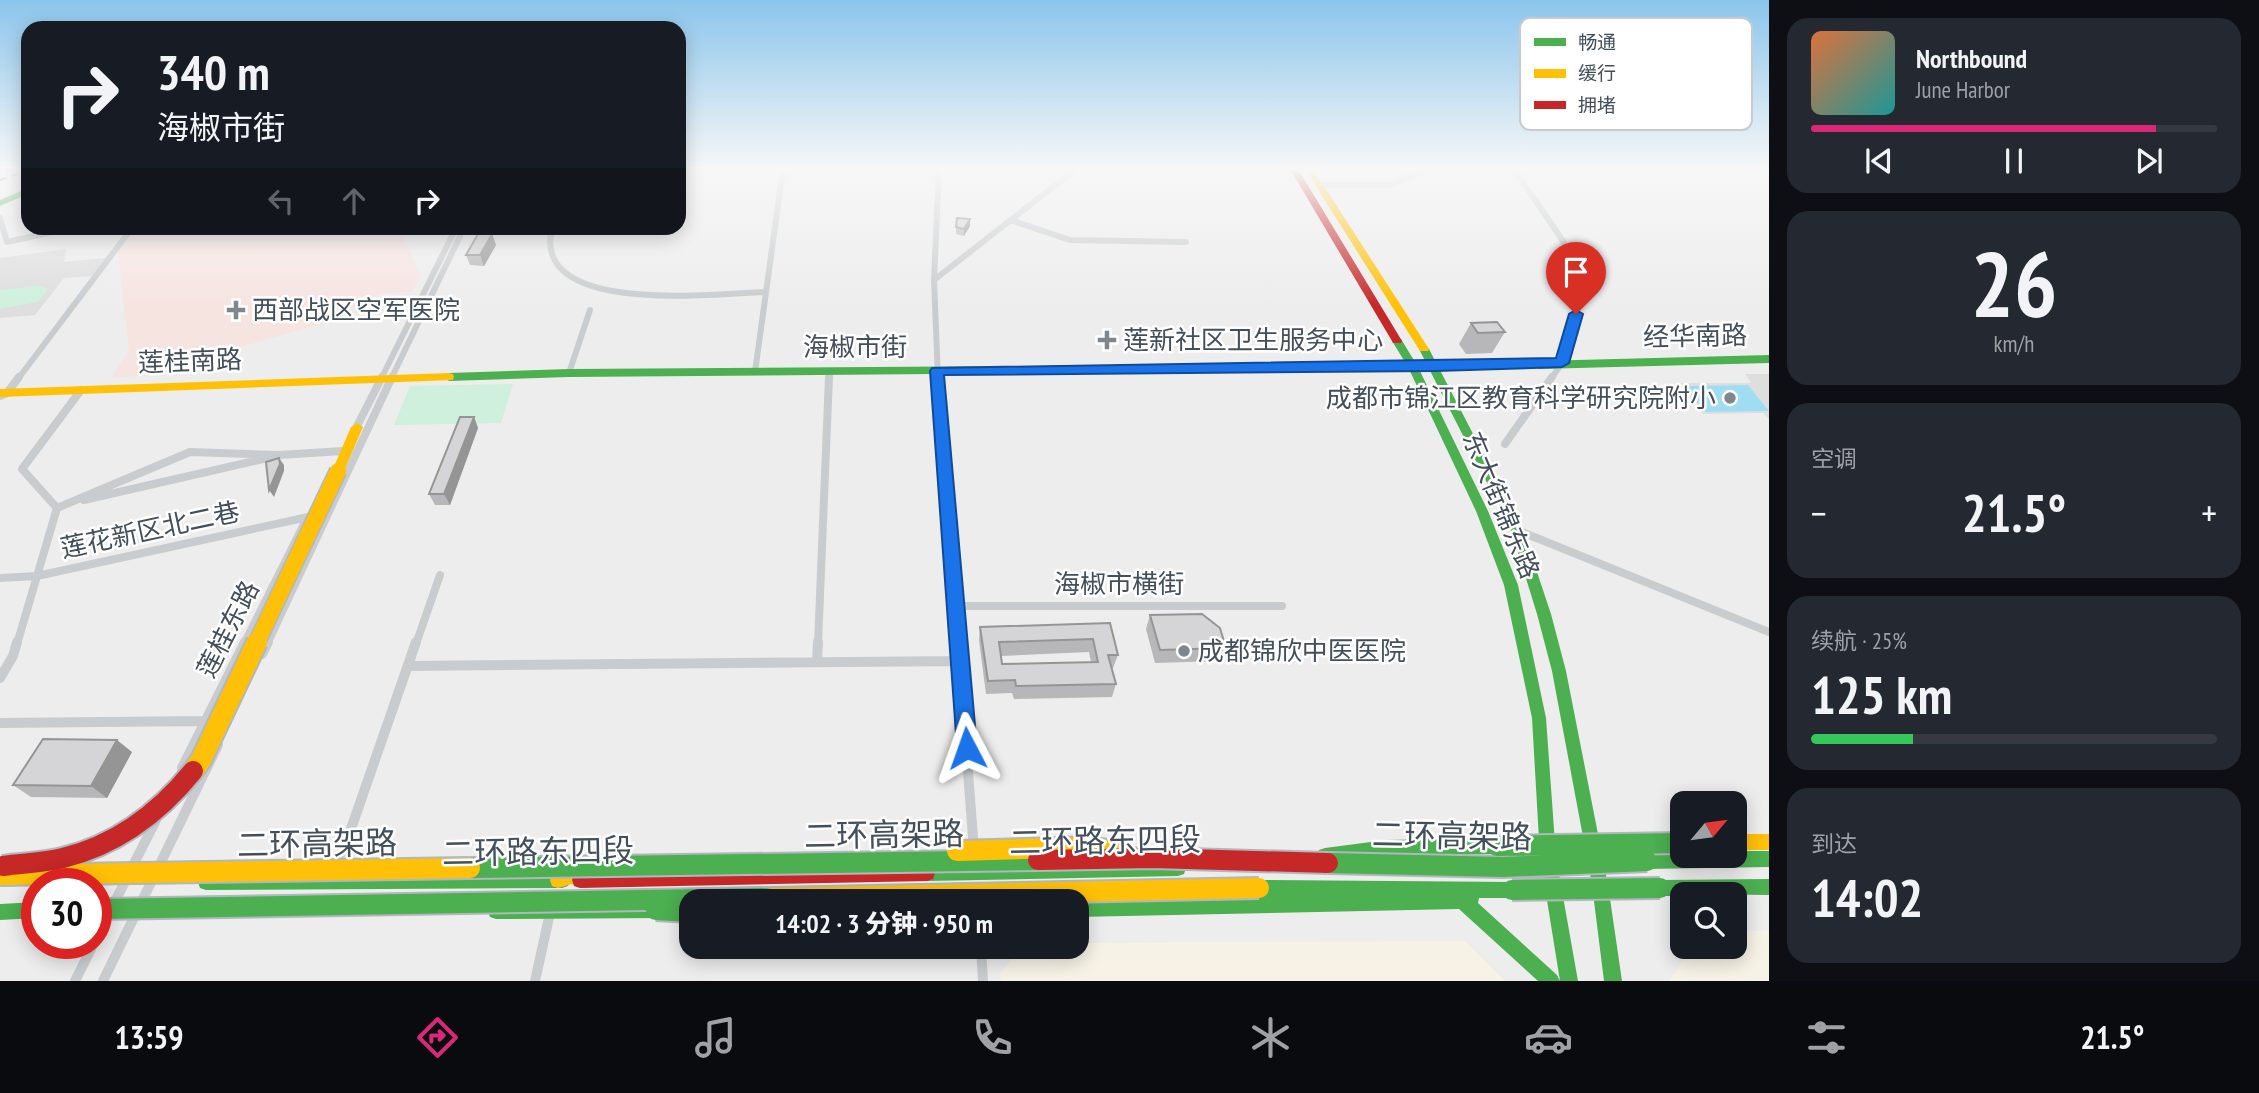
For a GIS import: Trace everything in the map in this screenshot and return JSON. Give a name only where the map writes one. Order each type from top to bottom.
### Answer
[{"type":"main road","name":"东大街锦东路","points":[[1322,215],[1413,366],[1482,511],[1511,584],[1539,719],[1548,857],[1569,981]]},
{"type":"main road","name":"东大街锦东路","points":[[1339,215],[1436,367],[1482,466],[1517,530],[1559,671],[1600,885],[1613,981]]},
{"type":"main road","name":"经华南路","points":[[1413,366],[1769,359]]},
{"type":"main road","name":"海椒市街","points":[[386,377],[1413,366]]},
{"type":"main road","name":"莲桂南路","points":[[2,394],[386,377]]},
{"type":"main road","points":[[0,866],[64,858],[96,847],[123,835],[146,820],[183,787],[201,760],[357,427]]},
{"type":"main road","points":[[1747,842],[1769,842]]},
{"type":"main road","points":[[1287,860],[1386,848],[1670,843]]},
{"type":"main road","points":[[558,880],[640,858],[1089,848],[1153,858]]},
{"type":"main road","points":[[1747,850],[1769,849]]},
{"type":"main road","name":"二环路东四段","points":[[112,882],[798,877],[1670,852]]},
{"type":"main road","name":"二环高架路","points":[[0,875],[1153,858],[1503,867],[1769,859]]},
{"type":"main road","points":[[0,885],[21,884]]},
{"type":"main road","points":[[1089,909],[1555,896],[1600,885],[1769,885]]},
{"type":"main road","name":"二环高架路","points":[[112,909],[553,908],[1259,888],[1512,890],[1769,885]]},
{"type":"main road","points":[[1089,901],[1277,897],[1315,903]]},
{"type":"main road","points":[[1462,900],[1551,981]]},
{"type":"main road","name":"二环路东四段","points":[[112,901],[553,908]]},
{"type":"main road","points":[[0,903],[21,903]]},
{"type":"main road","points":[[553,908],[679,911]]},
{"type":"main road","points":[[0,912],[21,911]]},
{"type":"street","points":[[755,372],[777,215]]},
{"type":"street","points":[[937,215],[934,280],[937,371],[977,889]]},
{"type":"street","points":[[934,280],[1017,215]]},
{"type":"street","points":[[1505,444],[1562,363],[1583,290],[1563,241],[1545,215]]},
{"type":"street","points":[[0,218],[7,242],[38,235]]},
{"type":"street","points":[[1010,220],[1070,240],[1186,242]]},
{"type":"street","points":[[2,394],[127,235]]},
{"type":"street","points":[[386,377],[453,235]]},
{"type":"street","points":[[386,377],[460,235]]},
{"type":"street","points":[[549,235],[549,250],[555,265],[587,287],[622,292],[766,292]]},
{"type":"street","points":[[569,373],[590,310]]},
{"type":"street","points":[[817,662],[829,371]]},
{"type":"street","name":"莲桂东路","points":[[112,907],[308,517],[386,377]]},
{"type":"street","name":"莲桂东路","points":[[103,981],[349,473],[386,377]]},
{"type":"street","points":[[57,508],[22,468],[81,390]]},
{"type":"street","points":[[57,508],[190,452],[279,455],[343,451]]},
{"type":"street","points":[[69,503],[234,468],[279,455]]},
{"type":"street","points":[[0,678],[13,656],[57,508]]},
{"type":"street","name":"莲花新区北二巷","points":[[0,578],[37,576],[308,517]]},
{"type":"street","points":[[1517,530],[1769,632]]},
{"type":"street","points":[[333,882],[440,575]]},
{"type":"street","name":"海椒市横街","points":[[957,606],[1282,606]]},
{"type":"street","points":[[408,666],[961,661]]},
{"type":"street","points":[[0,723],[205,721]]},
{"type":"street","points":[[535,981],[553,908]]},
{"type":"street","name":"莲桂东路","points":[[75,981],[86,959]]},
{"type":"street","points":[[982,959],[983,981]]},
{"type":"shaded area","name":"西部战区空军医院","points":[[131,235],[404,235],[420,276],[412,292],[385,293],[371,297],[325,323],[190,361],[180,373],[111,378],[129,350],[118,252]]},
{"type":"shaded area","points":[[66,249],[64,262],[106,258],[93,276],[64,278],[35,315],[0,318],[0,258]]},
{"type":"shaded area","name":"成都市锦江区教育科学研究院附小","points":[[1745,374],[1769,374],[1769,419],[1763,413],[1703,414],[1678,383],[1751,383]]},
{"type":"shaded area","points":[[1769,930],[1769,981],[1669,981],[1685,959],[1747,959],[1747,931]]},
{"type":"shaded area","points":[[1465,941],[1505,981],[1001,981],[1000,974],[1012,959],[1089,959],[1089,943]]},
{"type":"green space","points":[[40,286],[48,289],[38,302],[0,309],[0,290]]},
{"type":"green space","points":[[513,384],[501,423],[394,425],[410,386]]},
{"type":"water","name":"成都市锦江区教育科学研究院附小","points":[[1748,385],[1769,411],[1706,412],[1684,386]]},
{"type":"building","points":[[957,218],[970,219],[964,229],[956,227]]},
{"type":"building","points":[[477,235],[491,235],[480,255],[466,255]]},
{"type":"building","points":[[1497,322],[1505,332],[1478,333],[1471,323]]},
{"type":"building","points":[[460,417],[474,417],[444,494],[429,494]]},
{"type":"building","points":[[279,458],[280,464],[269,490],[266,462]]},
{"type":"building","points":[[1202,614],[1220,628],[1226,648],[1160,650],[1150,615]]},
{"type":"building","points":[[1110,623],[1118,655],[1108,655],[1116,684],[1016,686],[1015,680],[988,681],[980,627]],"holes":[[[1093,639],[1098,662],[1002,664],[999,642]]]},
{"type":"building","points":[[43,739],[117,740],[91,786],[13,785]]},
{"type":"traffic: fast","points":[[1397,341],[1413,367],[1482,511],[1511,585],[1539,718],[1548,857],[1569,981]]},
{"type":"traffic: fast","points":[[1424,349],[1517,530],[1544,614],[1559,671],[1600,885],[1613,981]]},
{"type":"traffic: fast","points":[[1539,365],[1769,359]]},
{"type":"traffic: fast","points":[[449,377],[569,373],[1182,369]]},
{"type":"traffic: fast","points":[[1497,846],[1670,843]]},
{"type":"traffic: fast","points":[[1325,856],[1386,848],[1497,846]]},
{"type":"traffic: fast","points":[[1647,861],[1769,859]]},
{"type":"traffic: fast","points":[[470,868],[1038,860]]},
{"type":"traffic: fast","points":[[1328,863],[1503,867],[1647,861]]},
{"type":"traffic: fast","points":[[927,873],[1178,868]]},
{"type":"traffic: fast","points":[[206,882],[562,880]]},
{"type":"traffic: fast","points":[[1660,888],[1769,887]]},
{"type":"traffic: fast","points":[[1259,888],[1512,890]]},
{"type":"traffic: fast","points":[[1512,890],[1660,888]]},
{"type":"traffic: fast","points":[[112,909],[679,899]]},
{"type":"traffic: fast","points":[[1462,900],[1551,981]]},
{"type":"traffic: fast","points":[[1311,902],[1471,900]]},
{"type":"traffic: fast","points":[[1089,909],[1315,903]]},
{"type":"traffic: fast","points":[[656,910],[679,911]]},
{"type":"traffic: fast","points":[[496,911],[663,910]]},
{"type":"traffic: fast","points":[[0,912],[21,911]]},
{"type":"traffic: slow","points":[[1338,215],[1424,349]]},
{"type":"traffic: slow","points":[[1182,369],[1539,365]]},
{"type":"traffic: slow","points":[[0,393],[449,377]]},
{"type":"traffic: slow","points":[[338,471],[357,427]]},
{"type":"traffic: slow","points":[[193,771],[201,760],[338,471]]},
{"type":"traffic: slow","points":[[1747,842],[1769,842]]},
{"type":"traffic: slow","points":[[957,851],[1089,847],[1113,851]]},
{"type":"traffic: slow","points":[[0,875],[470,868]]},
{"type":"traffic: slow","points":[[558,880],[591,871]]},
{"type":"traffic: slow","points":[[1089,891],[1259,888]]},
{"type":"traffic: jam","points":[[1321,215],[1397,341]]},
{"type":"traffic: jam","points":[[3,866],[63,858],[101,845],[152,814],[193,771]]},
{"type":"traffic: jam","points":[[1038,860],[1153,858],[1328,863]]},
{"type":"traffic: jam","points":[[580,880],[927,873]]},
{"type":"place","name":"西部战区空军医院","points":[[236,310]]},
{"type":"place","name":"莲新社区卫生服务中心","points":[[1107,340]]},
{"type":"place","name":"成都市锦江区教育科学研究院附小","points":[[1730,398]]},
{"type":"place","name":"成都锦欣中医医院","points":[[1184,651]]},
{"type":"route","points":[[967,748],[937,371],[1436,367],[1562,363],[1576,314]]}]
